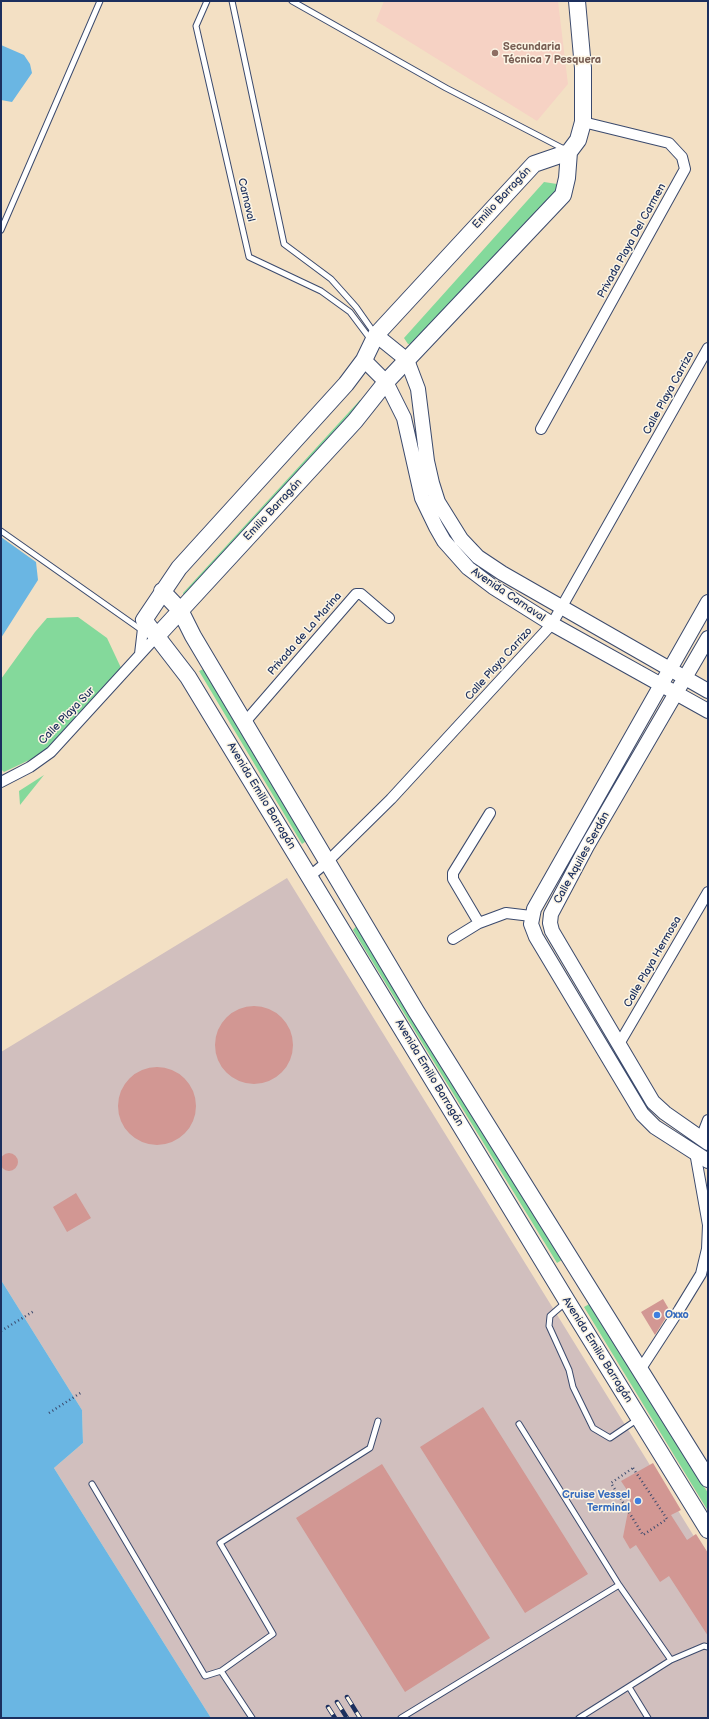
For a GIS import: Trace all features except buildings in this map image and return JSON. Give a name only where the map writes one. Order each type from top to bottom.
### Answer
[{"type":"main road","points":[[568,152],[578,140],[583,122],[583,68],[577,1]]},
{"type":"main road","name":"Emilio Barragán","points":[[568,152],[567,178],[563,195],[386,382],[355,421],[180,610],[148,629],[162,591],[179,568],[346,384],[364,360],[374,338],[534,164],[568,152]]},
{"type":"main road","name":"Avenida Emilio Barragán","points":[[162,591],[180,610],[193,636],[416,1011],[708,1479]]},
{"type":"main road","name":"Avenida Emilio Barragán","points":[[148,629],[188,677],[708,1530]]},
{"type":"main road","points":[[564,1296],[583,1277]]},
{"type":"street","name":"Privada Playa Del Carmen","points":[[541,429],[685,169],[682,157],[669,143],[583,122]]},
{"type":"street","points":[[374,338],[407,360]]},
{"type":"street","name":"Calle Playa Carrizo","points":[[310,876],[327,862],[391,798],[552,624],[708,348]]},
{"type":"street","points":[[364,360],[386,382]]},
{"type":"street","name":"Avenida Carnaval","points":[[407,360],[418,389],[427,461],[432,483],[438,502],[460,539],[478,557],[502,573],[708,691]]},
{"type":"street","name":"Avenida Carnaval","points":[[386,382],[404,418],[422,498],[444,541],[468,568],[493,587],[552,624],[708,711]]},
{"type":"street","name":"Privada de La Marina","points":[[245,722],[356,594],[361,594],[388,618]]},
{"type":"street","name":"Calle Aquiles Serdán","points":[[531,916],[578,829],[708,602]]},
{"type":"street","points":[[140,654],[148,629]]},
{"type":"street","name":"Calle Playa Sur","points":[[1,782],[30,767],[51,752],[140,654],[148,629]]},
{"type":"street","name":"Calle Aquiles Serdán","points":[[704,1140],[657,1108],[552,931],[551,914],[587,846],[708,638]]},
{"type":"street","points":[[479,923],[453,879],[453,873],[490,813]]},
{"type":"street","name":"Calle Playa Hermosa","points":[[619,1044],[708,892]]},
{"type":"street","points":[[452,939],[479,923],[506,913],[531,916],[531,924],[536,937],[630,1096],[647,1120],[708,1162]]},
{"type":"street","points":[[630,1096],[644,1087]]},
{"type":"street","points":[[704,1140],[708,1120]]},
{"type":"street","points":[[640,1370],[701,1274],[707,1249],[708,1225],[695,1152]]},
{"type":"lane","points":[[1,230],[100,1]]},
{"type":"lane","name":"Carnaval","points":[[207,1],[196,26],[249,257],[321,291],[350,312],[374,338]]},
{"type":"lane","points":[[232,1],[284,244],[331,279],[356,307],[374,338]]},
{"type":"lane","points":[[292,1],[446,88],[568,152]]},
{"type":"lane","points":[[1,531],[148,629]]},
{"type":"lane","points":[[564,1296],[550,1316],[549,1326],[569,1370],[573,1387],[593,1428],[610,1438],[639,1418]]},
{"type":"lane","points":[[92,1484],[205,1676],[221,1672],[273,1634],[220,1543],[370,1448],[378,1421]]},
{"type":"lane","points":[[519,1424],[619,1585],[671,1660]]},
{"type":"lane","points":[[401,1718],[619,1585]]},
{"type":"lane","points":[[579,1718],[671,1660],[704,1646],[708,1646]]},
{"type":"lane","points":[[221,1672],[252,1718]]},
{"type":"lane","points":[[629,1687],[648,1718]]},
{"type":"path","points":[[1,1332],[34,1311]]},
{"type":"path","points":[[49,1413],[82,1392]]},
{"type":"path","points":[[633,1468],[667,1519],[643,1535],[611,1483],[633,1468]]},
{"type":"shaded area","name":"Secundaria Técnica 7 Pesquera","points":[[384,1],[558,1],[568,84],[537,121],[376,21]]},
{"type":"shaded area","points":[[287,878],[708,1559],[708,1718],[211,1718],[54,1468],[83,1443],[82,1410],[1,1280],[1,1052]]},
{"type":"green space","points":[[544,182],[557,184],[557,192],[420,343],[408,344],[404,338]]},
{"type":"green space","points":[[360,400],[366,403],[184,598],[183,593]]},
{"type":"green space","points":[[78,617],[107,638],[122,670],[44,753],[4,772],[1,769],[1,679],[47,618]]},
{"type":"green space","points":[[206,668],[309,839],[302,844],[199,671]]},
{"type":"green space","points":[[44,775],[20,805],[19,791]]},
{"type":"green space","points":[[358,924],[565,1258],[557,1263],[353,930]]},
{"type":"green space","points":[[591,1303],[708,1493],[708,1511],[584,1307]]},
{"type":"water","points":[[1,45],[24,55],[30,64],[32,73],[12,102],[1,100]]},
{"type":"water","points":[[1,537],[36,562],[38,580],[1,638]]},
{"type":"water","points":[[1,1280],[82,1410],[83,1443],[54,1468],[211,1718],[1,1718]]},
{"type":"railway","points":[[347,1697],[360,1718]]},
{"type":"railway","points":[[337,1702],[347,1718]]},
{"type":"railway","points":[[328,1707],[335,1718]]},
{"type":"place","name":"Secundaria Técnica 7 Pesquera","points":[[495,53]]},
{"type":"place","name":"Oxxo","points":[[657,1315]]},
{"type":"place","name":"Cruise Vessel Terminal","points":[[638,1501]]}]
